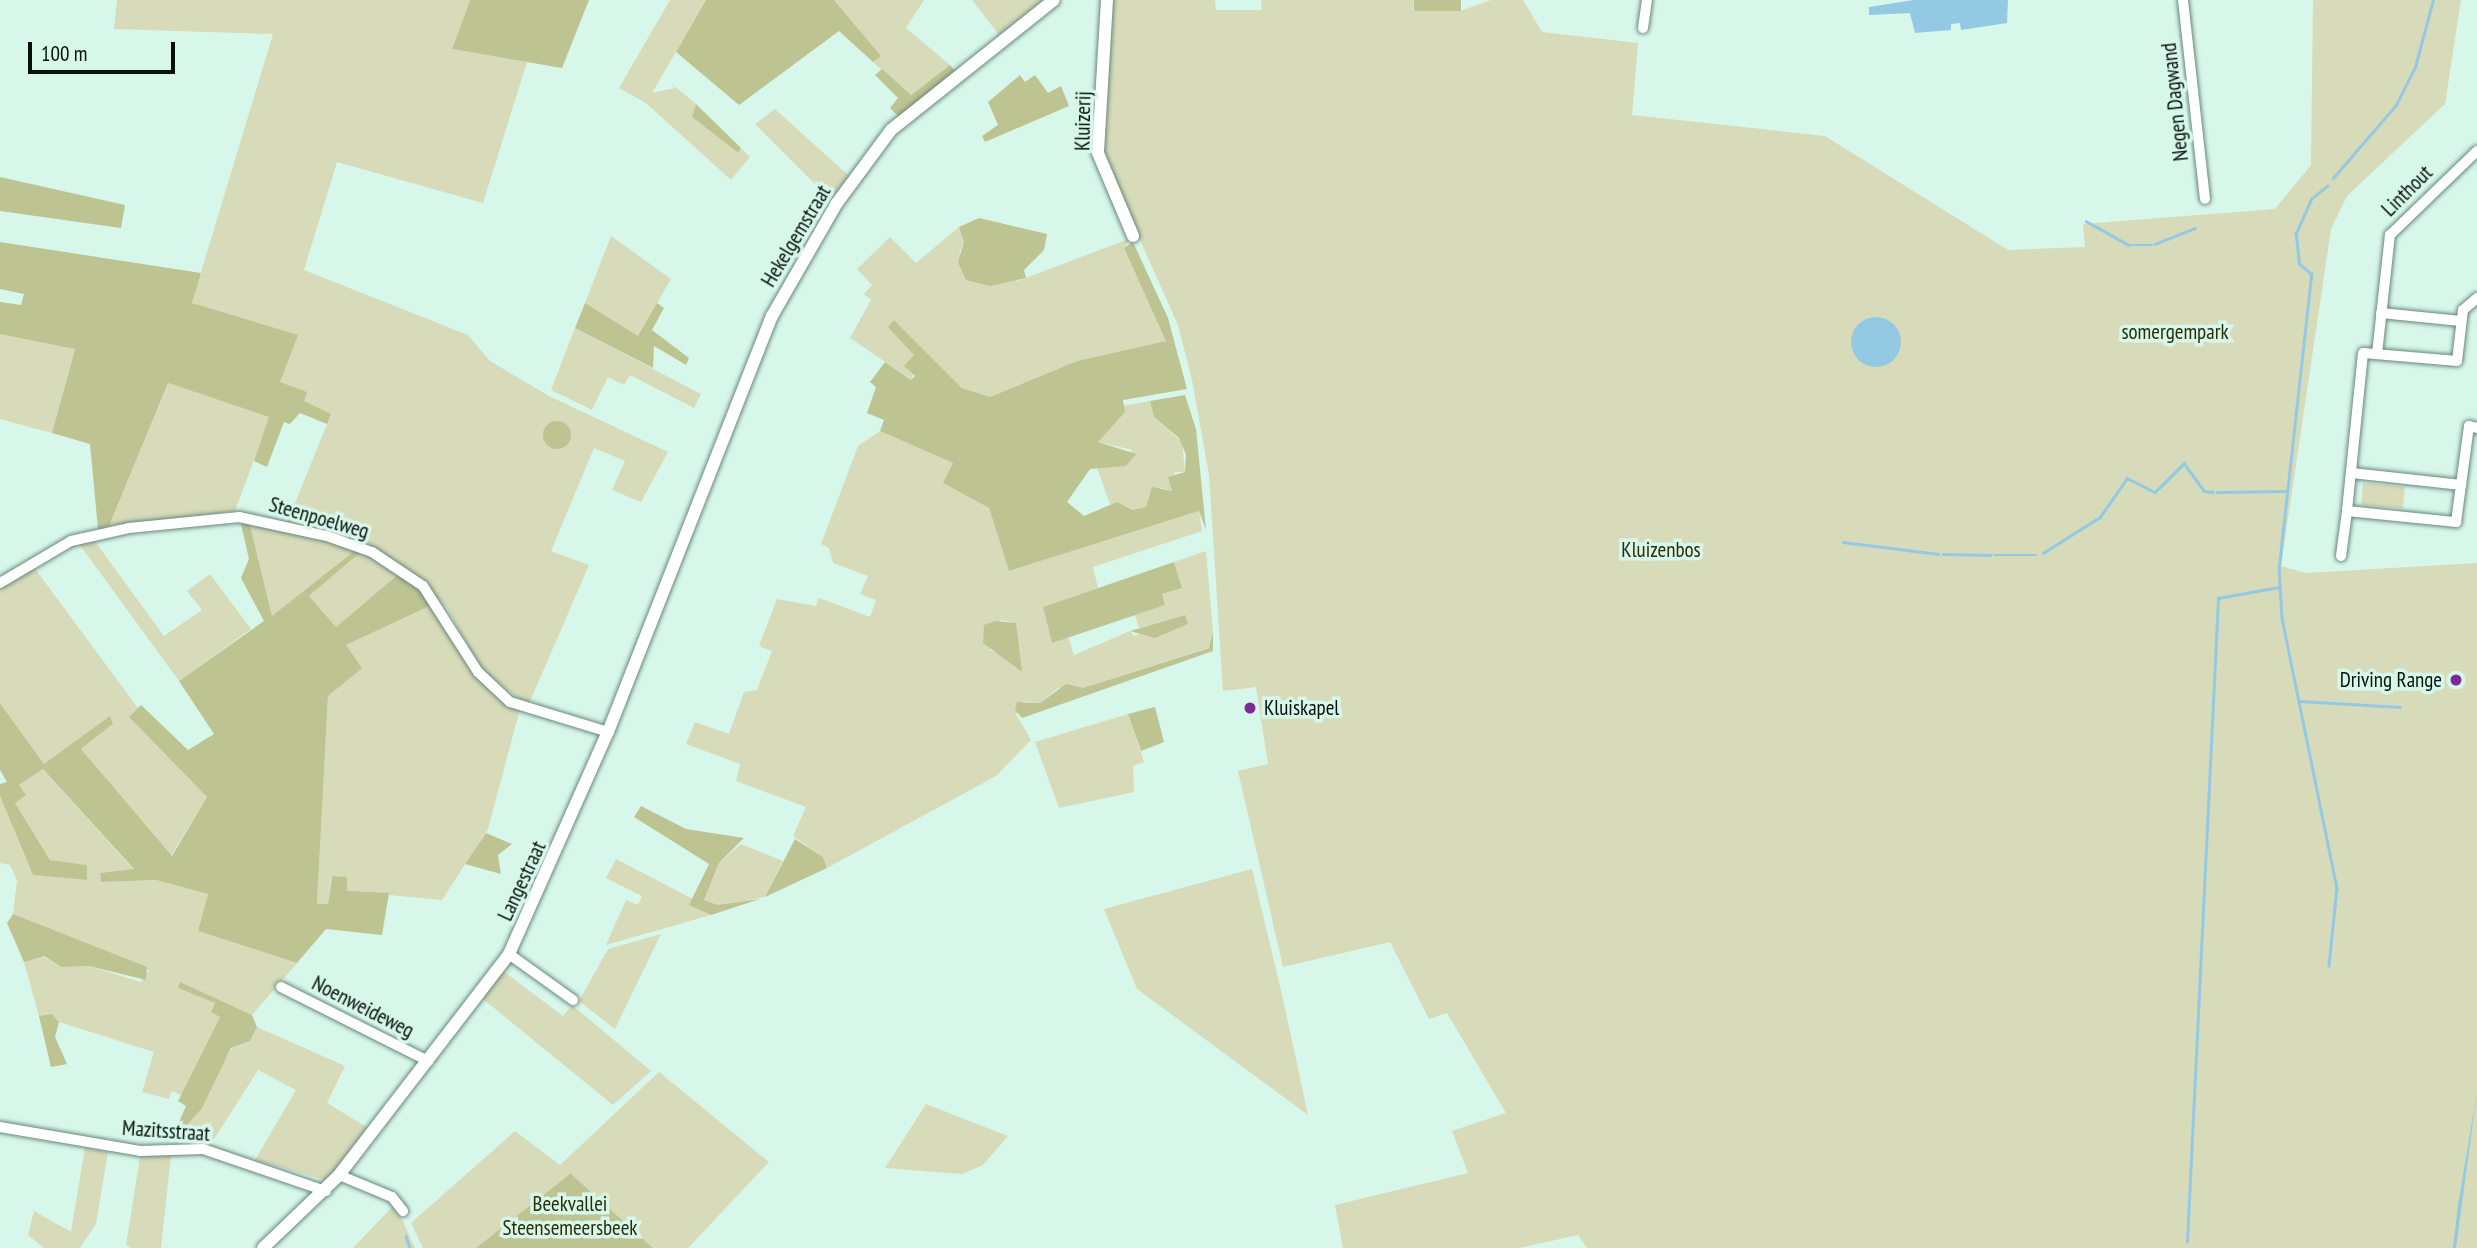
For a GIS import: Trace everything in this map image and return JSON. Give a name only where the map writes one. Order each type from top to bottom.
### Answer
[{"type":"street","name":"Hekelgemstraat","points":[[676,566],[772,316],[837,203],[891,130],[1054,0]]},
{"type":"street","name":"Kluizerij","points":[[1107,0],[1098,153],[1133,236]]},
{"type":"street","points":[[1643,28],[1647,0]]},
{"type":"street","name":"Negen Dagwand","points":[[2183,0],[2205,199]]},
{"type":"street","name":"Linthout","points":[[2377,354],[2390,235],[2477,150]]},
{"type":"street","points":[[2341,556],[2363,353],[2457,361],[2461,321],[2477,298]]},
{"type":"street","points":[[2381,313],[2461,321]]},
{"type":"street","points":[[2347,511],[2456,522],[2469,426],[2477,428]]},
{"type":"street","points":[[2352,473],[2461,485]]},
{"type":"street","name":"Steenpoelweg","points":[[0,583],[71,541],[129,528],[239,517],[314,533],[372,552],[424,586],[472,664],[510,702],[608,732]]},
{"type":"street","name":"Langestraat","points":[[263,1248],[326,1191],[509,954],[608,732],[676,566]]},
{"type":"street","points":[[509,954],[573,1000]]},
{"type":"street","name":"Noenweideweg","points":[[281,987],[428,1061]]},
{"type":"street","name":"Mazitsstraat","points":[[0,1127],[140,1151],[206,1150],[326,1191]]},
{"type":"street","points":[[339,1175],[392,1197],[403,1211]]},
{"type":"green space","points":[[117,0],[470,0],[452,49],[527,62],[483,203],[337,162],[304,270],[468,335],[490,361],[549,396],[668,452],[641,502],[612,490],[625,461],[594,448],[551,551],[589,565],[528,706],[482,670],[447,608],[421,581],[394,562],[287,523],[331,414],[303,401],[306,392],[280,382],[192,302],[273,34],[114,29]]},
{"type":"green space","points":[[470,0],[589,0],[562,68],[452,49]]},
{"type":"green space","points":[[670,0],[706,0],[652,93],[675,88],[672,84],[696,104],[692,117],[738,153],[741,148],[750,157],[731,180],[646,103],[619,88]]},
{"type":"green space","points":[[706,0],[834,0],[881,56],[873,62],[839,31],[739,105],[676,52]]},
{"type":"green space","points":[[834,0],[924,0],[906,28],[950,65],[911,95],[873,62],[880,55]]},
{"type":"green space","points":[[972,0],[1048,0],[1000,36]]},
{"type":"green space","name":"Kluizenbos","points":[[1111,0],[1215,0],[1216,10],[1262,10],[1261,0],[1414,0],[1413,11],[1460,11],[1491,0],[1523,0],[1542,32],[1638,43],[1632,115],[1825,136],[2008,250],[2085,247],[2083,224],[2275,209],[2311,165],[2313,0],[2461,0],[2445,104],[2347,196],[2331,229],[2281,566],[2306,573],[2477,563],[2477,1248],[1587,1248],[1578,1235],[1519,1248],[1343,1248],[1335,1205],[1468,1173],[1452,1131],[1506,1113],[1447,1013],[1429,1019],[1390,942],[1283,967],[1238,771],[1268,764],[1256,687],[1223,691],[1209,475],[1192,380],[1178,325],[1102,155]]},
{"type":"green space","points":[[1414,0],[1461,0],[1461,11],[1414,11]]},
{"type":"green space","points":[[950,65],[955,71],[899,117],[890,108],[898,98],[875,75],[882,69],[911,95]]},
{"type":"green space","points":[[1020,75],[1025,82],[1035,75],[1048,93],[1061,86],[1069,106],[985,142],[982,136],[998,125],[988,102]]},
{"type":"green space","points":[[696,104],[741,148],[738,153],[692,117]]},
{"type":"green space","points":[[775,109],[849,176],[832,201],[755,124]]},
{"type":"green space","points":[[0,177],[125,205],[121,228],[0,211]]},
{"type":"green space","points":[[979,218],[1047,234],[1044,250],[1024,270],[1026,278],[990,286],[966,280],[958,262],[964,242],[959,227]]},
{"type":"green space","points":[[959,227],[964,242],[959,254],[1018,281],[1131,238],[1124,248],[1167,341],[1077,361],[990,397],[962,388],[894,320],[889,328],[915,355],[912,380],[850,338],[871,300],[864,294],[872,285],[857,269],[890,237],[916,263]]},
{"type":"green space","points":[[611,236],[671,279],[638,337],[585,303]]},
{"type":"green space","points":[[0,242],[201,273],[192,303],[298,335],[280,382],[307,392],[304,401],[331,414],[327,424],[300,413],[290,424],[284,422],[267,467],[254,461],[269,417],[168,383],[109,526],[98,529],[90,444],[52,433],[75,349],[0,334],[0,302],[21,305],[24,294],[0,289]]},
{"type":"green space","points":[[1133,242],[1168,318],[1187,389],[1123,400],[1125,412],[1098,442],[1136,454],[1126,466],[1090,469],[1067,502],[1084,516],[1117,502],[1132,510],[1146,507],[1152,487],[1172,491],[1168,477],[1185,472],[1186,455],[1179,438],[1154,417],[1150,401],[1185,395],[1196,429],[1206,530],[1199,511],[1009,571],[989,508],[943,483],[953,463],[880,431],[884,420],[867,413],[876,387],[870,382],[885,362],[911,380],[915,376],[904,366],[914,355],[888,327],[894,320],[962,388],[990,397],[1077,361],[1166,341],[1124,248]]},
{"type":"green space","points":[[585,303],[638,336],[657,303],[664,308],[652,330],[689,358],[686,365],[654,346],[653,368],[575,328]]},
{"type":"green space","points":[[575,328],[701,394],[694,408],[630,375],[624,385],[608,377],[592,410],[551,390]]},
{"type":"green space","points":[[0,334],[75,348],[52,433],[0,419]]},
{"type":"green space","points":[[168,383],[270,417],[235,511],[109,526]]},
{"type":"green space","points":[[1150,401],[1154,417],[1182,442],[1185,472],[1175,472],[1172,491],[1161,488],[1150,493],[1146,507],[1132,510],[1110,504],[1096,465],[1133,450],[1098,442],[1123,406]]},
{"type":"green space","points":[[557,421],[567,425],[571,435],[567,445],[557,449],[547,445],[543,435],[547,425]]},
{"type":"green space","points":[[880,431],[953,463],[944,483],[989,508],[1009,571],[1199,511],[1202,531],[1093,567],[1098,588],[1043,607],[1052,643],[1068,637],[1074,655],[1130,631],[1134,636],[1185,615],[1139,628],[1135,615],[1165,605],[1162,594],[1182,588],[1174,562],[1206,551],[1213,632],[1210,647],[1083,688],[1058,688],[1040,703],[1023,701],[1016,714],[1031,740],[996,776],[827,868],[823,857],[793,836],[806,807],[736,781],[740,764],[686,744],[695,722],[729,734],[744,692],[757,690],[772,651],[759,646],[777,599],[816,606],[819,598],[870,617],[876,600],[860,594],[868,576],[833,563],[829,548],[821,544],[858,446]],"holes":[[[1001,620],[1016,623],[1014,669],[1012,659],[990,650]]]},
{"type":"green space","points":[[2363,483],[2405,487],[2403,509],[2361,505]]},
{"type":"green space","points":[[240,520],[249,521],[272,616],[357,549],[362,551],[309,596],[336,627],[401,572],[436,603],[346,645],[362,668],[328,696],[317,904],[328,904],[332,876],[347,877],[347,891],[389,893],[382,935],[326,929],[297,963],[198,931],[208,894],[156,880],[101,882],[100,873],[134,869],[43,769],[19,785],[26,795],[15,803],[50,860],[87,865],[87,880],[33,875],[0,796],[0,784],[7,782],[0,770],[0,703],[44,764],[110,716],[113,724],[81,749],[172,856],[207,797],[129,717],[141,705],[188,750],[214,734],[179,681],[264,621],[241,578],[249,559]]},
{"type":"green space","points":[[249,521],[357,549],[272,617]]},
{"type":"green space","points":[[91,536],[164,636],[202,610],[187,591],[210,574],[251,629],[179,681],[77,541]]},
{"type":"green space","points":[[362,551],[401,572],[336,627],[309,596]]},
{"type":"green space","points":[[1174,562],[1182,588],[1162,594],[1165,605],[1052,643],[1043,607]]},
{"type":"green space","points":[[33,566],[138,708],[130,718],[207,797],[171,856],[81,749],[113,724],[44,764],[0,703],[0,586]]},
{"type":"green space","points":[[436,603],[457,646],[520,709],[488,829],[442,900],[346,891],[331,876],[328,905],[317,904],[328,696],[346,645]]},
{"type":"green space","points":[[1185,615],[1188,624],[1155,638],[1130,631]]},
{"type":"green space","points":[[996,621],[1016,623],[1022,672],[983,643],[984,625]]},
{"type":"green space","points":[[1213,632],[1213,651],[1022,718],[1015,710],[1017,702],[1040,703],[1066,684],[1083,688],[1209,648]]},
{"type":"green space","points":[[1155,707],[1164,742],[1141,751],[1128,714]]},
{"type":"green space","points":[[1128,714],[1144,762],[1133,766],[1134,792],[1059,808],[1035,742]]},
{"type":"green space","points":[[43,769],[134,870],[100,873],[101,882],[156,880],[208,894],[198,931],[297,963],[252,1015],[180,983],[178,988],[216,1003],[220,1017],[181,1095],[172,1091],[169,1099],[142,1092],[154,1052],[59,1022],[52,1014],[39,1016],[24,962],[40,955],[61,967],[89,966],[141,982],[149,970],[13,914],[17,880],[10,865],[0,863],[0,796],[33,875],[86,880],[86,865],[50,860],[15,803],[19,785]]},
{"type":"green space","points":[[641,806],[686,829],[744,838],[719,863],[704,900],[717,905],[760,899],[711,915],[689,905],[709,864],[634,817]]},
{"type":"green space","points":[[486,833],[512,844],[498,855],[501,874],[465,864]]},
{"type":"green space","points":[[795,839],[823,857],[827,868],[765,897]]},
{"type":"green space","points":[[741,844],[783,861],[765,897],[717,906],[704,900],[719,863]]},
{"type":"green space","points":[[616,859],[693,899],[690,905],[711,915],[606,945],[626,900],[638,905],[642,896],[606,878]]},
{"type":"green space","points":[[1252,869],[1308,1115],[1137,989],[1104,909]]},
{"type":"green space","points":[[13,914],[147,967],[146,980],[89,966],[61,967],[44,956],[24,962],[7,923]]},
{"type":"green space","points":[[661,934],[615,1029],[579,1001],[608,949]]},
{"type":"green space","points":[[503,971],[563,1016],[572,1005],[651,1071],[613,1105],[483,999]]},
{"type":"green space","points":[[180,982],[252,1015],[257,1027],[250,1041],[231,1048],[202,1108],[182,1131],[176,1129],[186,1106],[178,1101],[220,1017],[211,1012],[215,1003],[178,988]]},
{"type":"green space","points":[[52,1014],[59,1022],[55,1037],[67,1064],[51,1067],[39,1016]]},
{"type":"green space","points":[[257,1027],[345,1066],[327,1103],[370,1129],[329,1181],[255,1160],[296,1090],[258,1070],[211,1144],[177,1143],[232,1048],[250,1041]]},
{"type":"green space","points":[[659,1072],[769,1162],[688,1248],[653,1248],[571,1175],[476,1248],[423,1248],[411,1223],[515,1131],[560,1165]]},
{"type":"green space","points":[[926,1104],[1008,1136],[983,1165],[962,1174],[885,1168]]},
{"type":"green space","points":[[85,1148],[108,1152],[96,1224],[80,1248],[44,1248],[28,1235],[34,1211],[71,1232]]},
{"type":"green space","points":[[171,1155],[161,1248],[131,1248],[126,1245],[140,1157]]},
{"type":"green space","name":"Beekvallei Steensemeersbeek","points":[[570,1174],[653,1248],[476,1248]]},
{"type":"green space","points":[[395,1204],[415,1248],[353,1248]]},
{"type":"water","points":[[1914,0],[2008,0],[2007,23],[1961,30],[1960,23],[1951,24],[1951,30],[1915,33],[1910,13],[1869,15],[1869,7]]},
{"type":"water","points":[[1876,317],[1894,324],[1901,342],[1894,360],[1876,367],[1858,360],[1851,342],[1858,324]]},
{"type":"water","points":[[2477,1092],[2456,1248],[2453,1248],[2458,1205]]},
{"type":"waterway","points":[[2333,178],[2396,105],[2415,67],[2433,0]]},
{"type":"waterway","points":[[2279,566],[2311,274],[2299,264],[2296,233],[2311,199],[2327,186]]},
{"type":"waterway","points":[[2086,221],[2129,245]]},
{"type":"waterway","points":[[2155,244],[2195,228]]},
{"type":"waterway","points":[[2131,245],[2152,245]]},
{"type":"waterway","points":[[2043,553],[2100,517],[2127,478],[2155,492],[2184,463],[2204,491],[2213,492]]},
{"type":"waterway","points":[[2217,492],[2285,491]]},
{"type":"waterway","points":[[1843,542],[1938,554]]},
{"type":"waterway","points":[[1943,554],[1990,555]]},
{"type":"waterway","points":[[1994,555],[2036,555]]},
{"type":"waterway","points":[[2279,567],[2282,618],[2337,888],[2329,966]]},
{"type":"waterway","points":[[2187,1242],[2218,598],[2279,587]]},
{"type":"waterway","points":[[2300,701],[2400,707]]},
{"type":"waterway","points":[[406,1236],[410,1248]]},
{"type":"place","name":"Driving Range","points":[[2456,680]]},
{"type":"place","name":"Kluiskapel","points":[[1250,708]]},
{"type":"park label","name":"somergempark","points":[[2175,332]]}]
